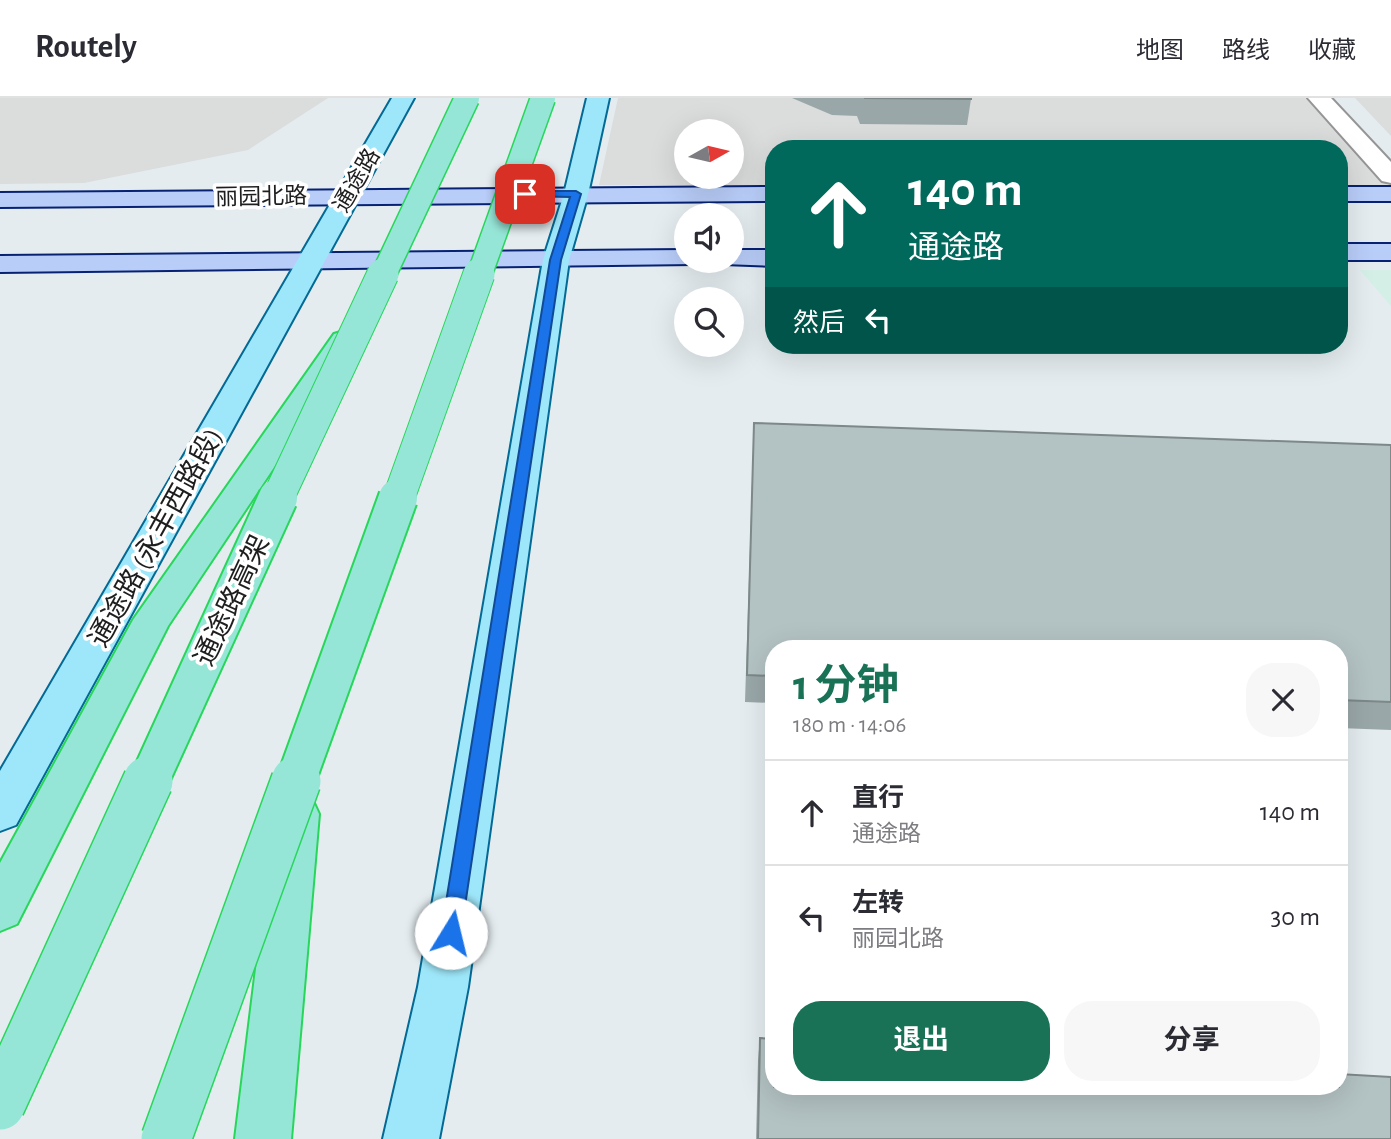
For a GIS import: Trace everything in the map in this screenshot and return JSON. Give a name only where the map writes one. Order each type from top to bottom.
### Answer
[{"type":"highway","name":"通途路高架","points":[[0,1105],[467,98]]},
{"type":"highway","points":[[166,1139],[543,98]]},
{"type":"highway","points":[[0,909],[152,620],[371,301]]},
{"type":"highway","points":[[263,1139],[301,770]]},
{"type":"main road","name":"通途路","points":[[310,262],[403,98]]},
{"type":"main road","points":[[411,1139],[443,987],[556,260],[576,194],[598,98]]},
{"type":"main road","name":"丽园北路","points":[[0,200],[346,195],[765,194]]},
{"type":"main road","points":[[1348,194],[1391,194]]},
{"type":"main road","points":[[1348,252],[1391,252]]},
{"type":"main road","points":[[0,264],[674,258]]},
{"type":"main road","points":[[744,258],[765,258]]},
{"type":"main road","name":"通途路 (永丰西路段)","points":[[0,812],[310,262]]},
{"type":"street","points":[[1319,98],[1391,176]]},
{"type":"shaded area","points":[[0,98],[328,98],[248,150],[84,183],[0,184]]},
{"type":"shaded area","points":[[618,98],[1305,98],[1345,140],[765,140],[765,186],[744,186],[744,119],[674,119],[674,185],[599,185]]},
{"type":"shaded area","points":[[1355,98],[1391,98],[1391,136]]},
{"type":"shaded area","points":[[1348,144],[1391,189],[1348,189]]},
{"type":"shaded area","points":[[1360,270],[1391,270],[1391,306]]},
{"type":"building","points":[[864,98],[971,98],[971,99]]},
{"type":"building","points":[[754,423],[1391,445],[1391,702],[1348,700],[1348,640],[765,640],[765,676],[747,675]]},
{"type":"building","points":[[760,1038],[765,1038],[765,1095],[1348,1095],[1348,1075],[1391,1077],[1391,1139],[758,1139]]},
{"type":"route","points":[[451,933],[556,260],[576,194],[525,194]]}]
